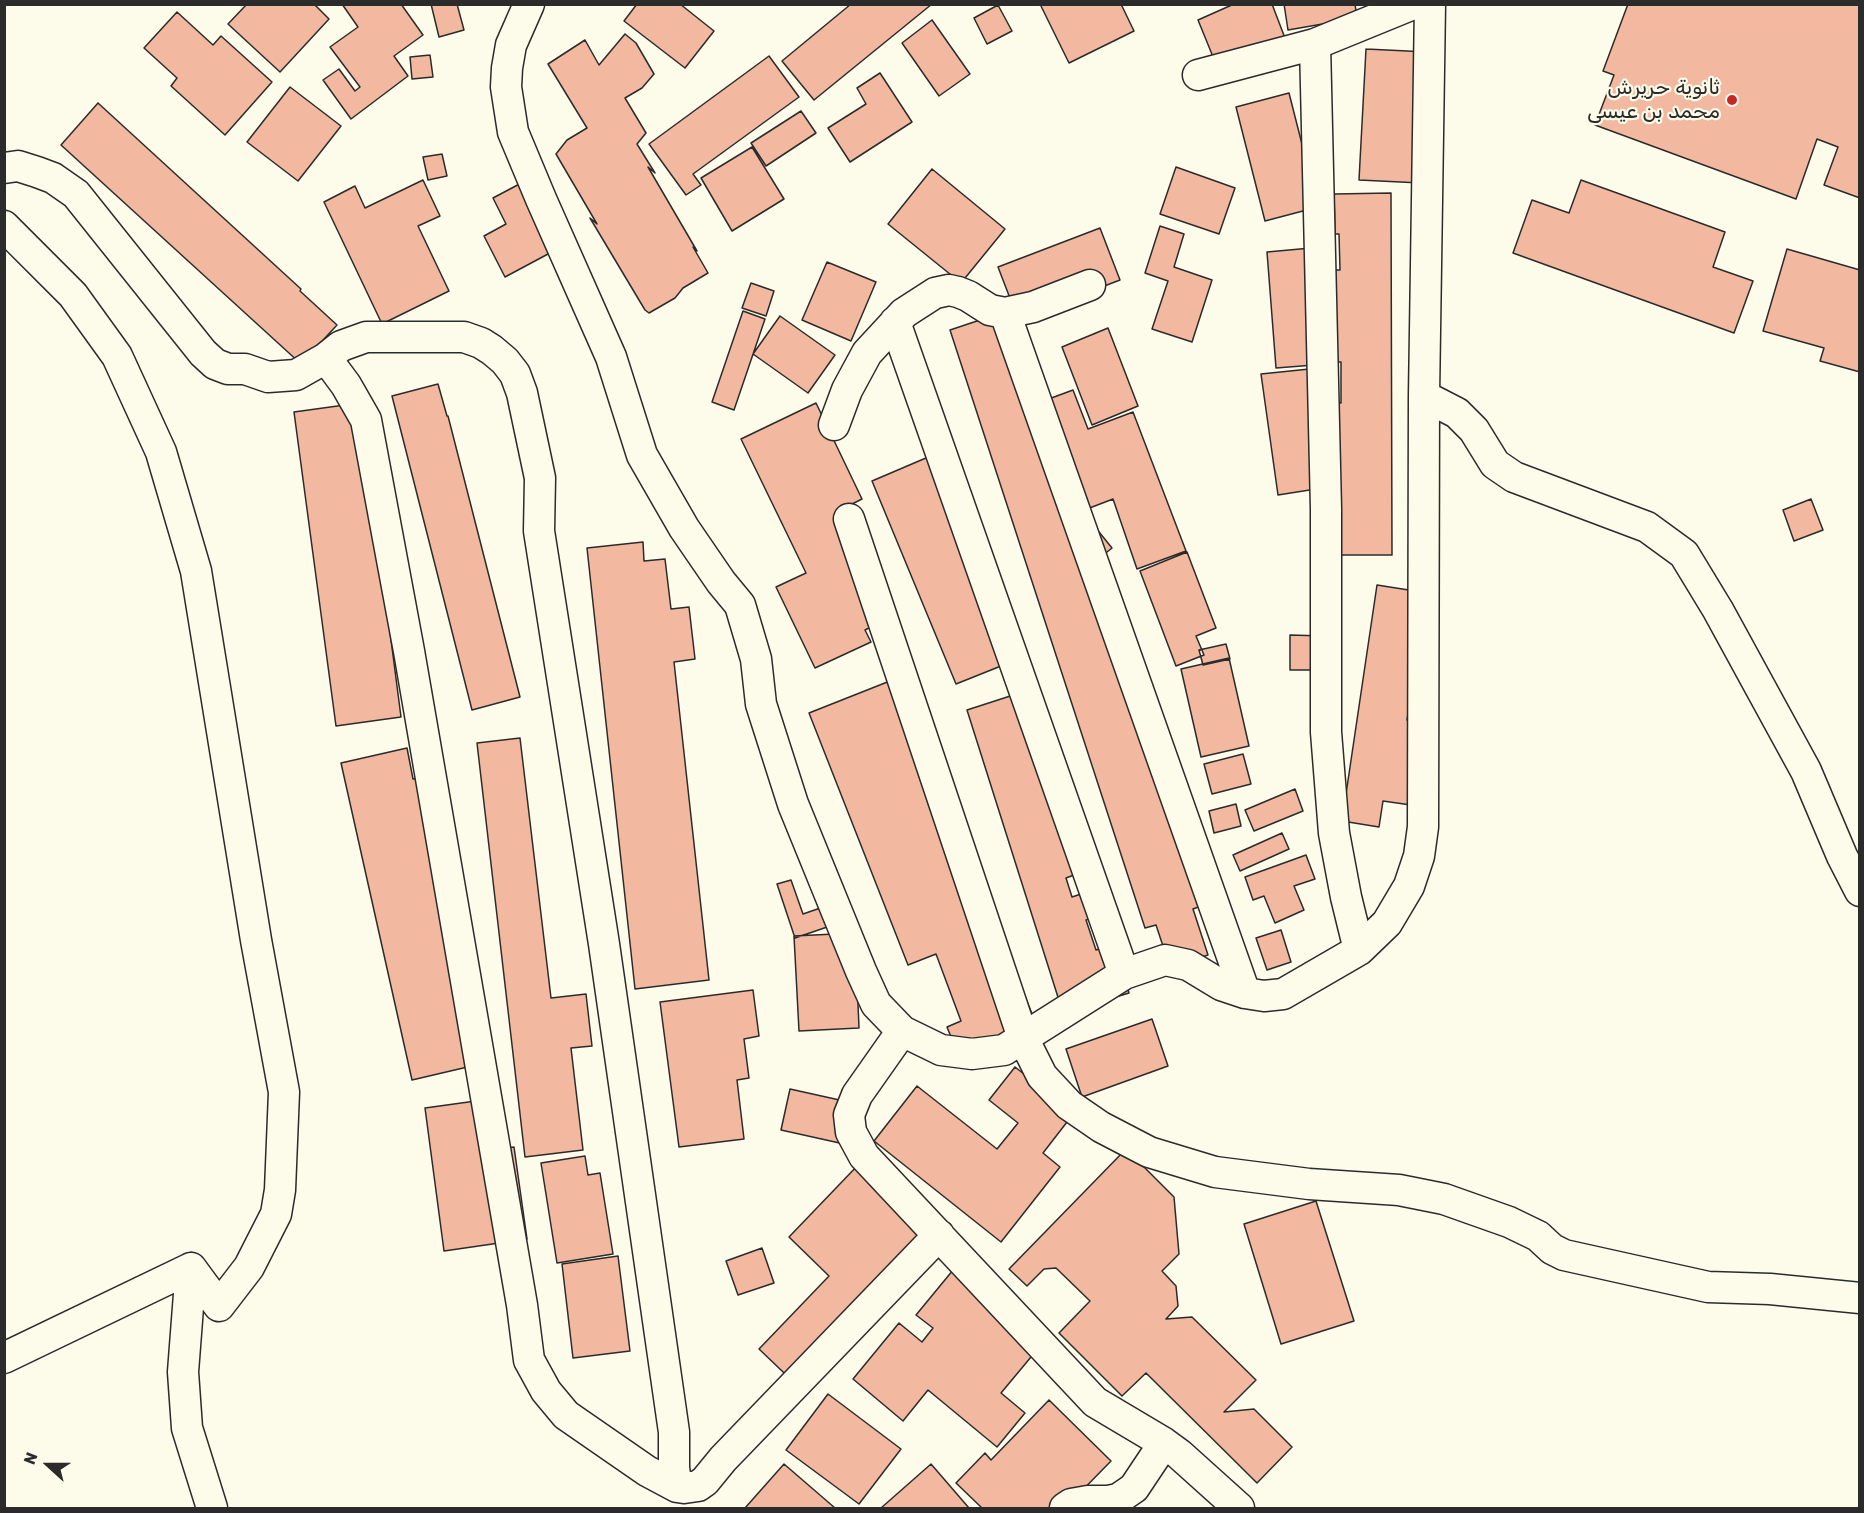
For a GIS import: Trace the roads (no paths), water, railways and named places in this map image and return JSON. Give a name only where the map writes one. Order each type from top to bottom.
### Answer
[{"type":"street","points":[[530,4],[510,45],[506,87],[513,132],[611,357],[642,455],[684,528],[721,582],[740,605],[756,659],[761,704],[793,804],[876,1004],[902,1031],[941,1050],[972,1054],[1004,1050],[1124,974],[1165,960],[1188,965],[1221,985],[1245,993],[1264,996],[1283,994],[1359,950],[1387,923],[1409,886],[1419,856],[1423,826],[1424,396],[1430,4]]},
{"type":"street","points":[[1198,75],[1315,44],[1413,4]]},
{"type":"street","points":[[1315,44],[1326,509],[1326,732],[1334,833],[1359,950]]},
{"type":"street","points":[[4,168],[18,166],[38,172],[53,178],[76,194],[203,353],[215,364],[228,369],[245,369],[268,377],[296,375],[326,358],[341,346],[366,338],[464,337],[487,347],[505,361],[515,374],[522,393],[540,478],[539,531],[606,955],[672,1421],[677,1487]]},
{"type":"street","points":[[4,226],[74,295],[117,356],[161,452],[196,571],[256,940],[284,1092],[280,1190],[276,1214],[249,1267],[219,1306],[190,1268]]},
{"type":"street","points":[[834,425],[847,390],[867,353],[904,313],[935,294],[949,290],[968,296],[990,310],[1005,313],[1034,307],[1090,285]]},
{"type":"street","points":[[1005,313],[1245,993]]},
{"type":"street","points":[[895,322],[1124,974]]},
{"type":"street","points":[[326,358],[346,385],[366,420],[409,651],[530,1360],[546,1391],[566,1415],[647,1471],[677,1487],[698,1486],[939,1235]]},
{"type":"street","points":[[1424,396],[1457,413],[1474,430],[1495,464],[1514,477],[1647,527],[1684,554],[1718,610],[1806,771],[1842,856],[1860,891]]},
{"type":"street","points":[[849,519],[1023,1038],[1042,1076],[1068,1105],[1101,1127],[1149,1152],[1215,1172],[1310,1184],[1399,1190],[1444,1200],[1509,1222],[1538,1236],[1552,1249],[1564,1255],[1708,1287],[1770,1289],[1860,1298]]},
{"type":"street","points":[[902,1031],[856,1095],[849,1115],[851,1132],[864,1156],[1095,1402],[1179,1454],[1239,1509]]},
{"type":"street","points":[[4,1358],[190,1268]]},
{"type":"street","points":[[190,1268],[183,1372],[187,1428],[212,1509]]},
{"type":"street","points":[[1065,1509],[1071,1504],[1088,1501],[1123,1504],[1164,1443]]},
{"type":"place","name":"ثانوية حريرش محمد بن عيسى","points":[[1732,100]]}]
